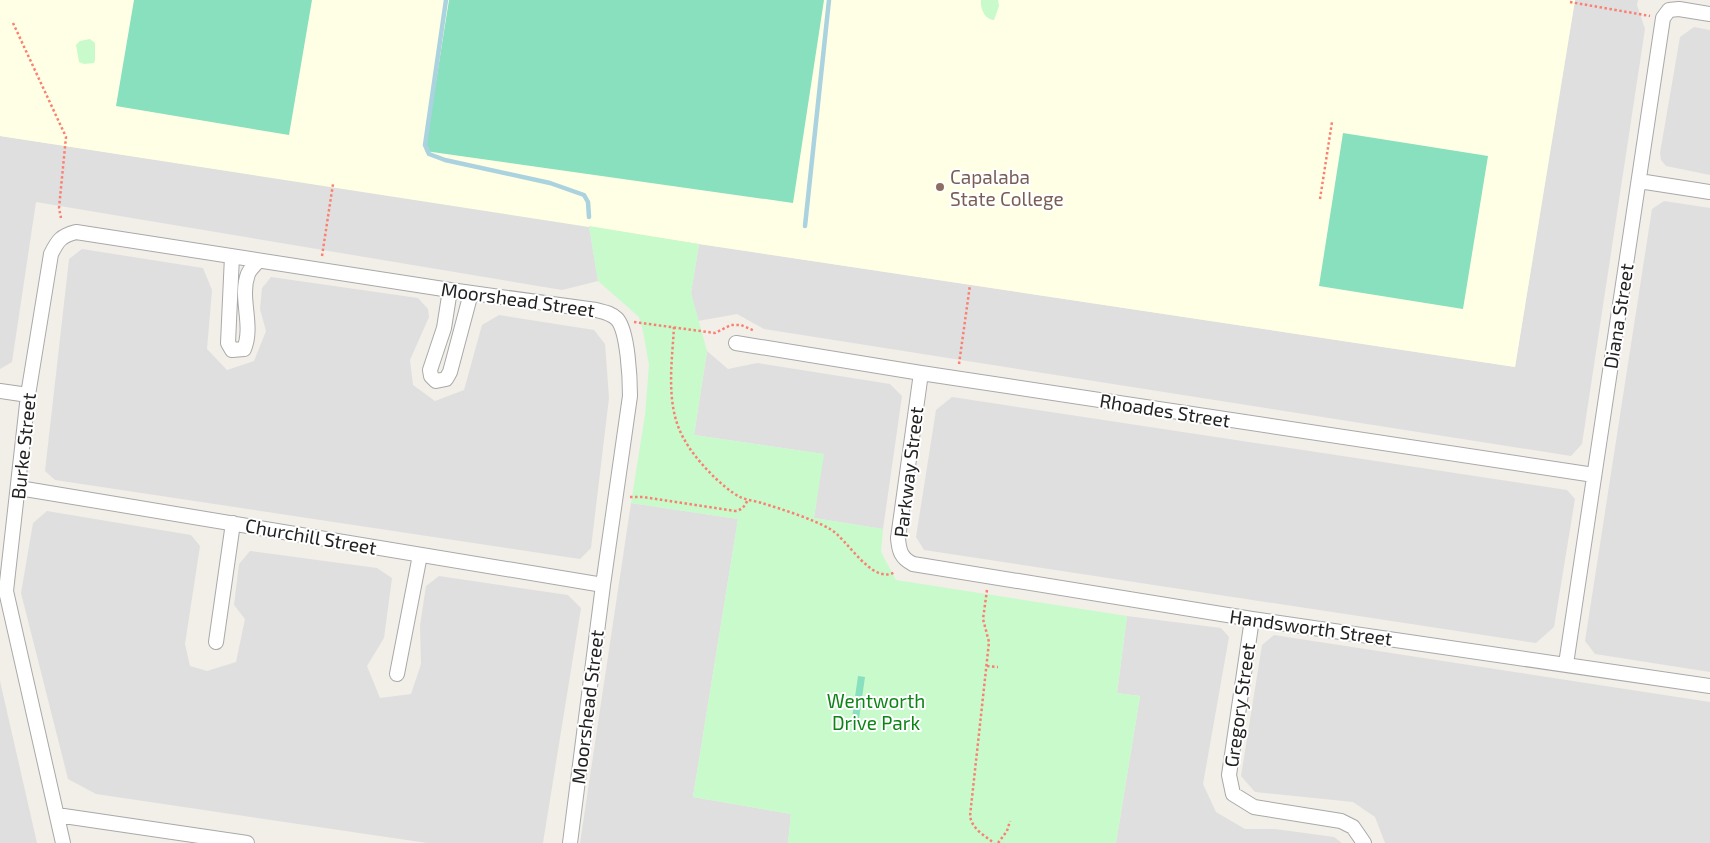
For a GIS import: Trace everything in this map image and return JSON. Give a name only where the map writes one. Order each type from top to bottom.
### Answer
[{"type":"street","points":[[1663,18],[1669,10],[1680,9],[1710,14]]},
{"type":"street","name":"Diana Street","points":[[1566,664],[1663,18]]},
{"type":"street","points":[[1639,181],[1710,192]]},
{"type":"street","name":"Moorshead Street","points":[[51,254],[56,243],[64,235],[76,232],[450,290],[596,310],[607,312],[617,319],[624,334],[630,377],[630,396],[603,585],[570,843]]},
{"type":"street","name":"Burke Street","points":[[51,254],[28,395],[6,591],[63,843]]},
{"type":"street","points":[[232,256],[228,343],[232,350],[244,349],[247,342],[246,288],[249,273],[258,261]]},
{"type":"street","points":[[450,290],[444,328],[430,370],[431,376],[436,380],[446,378],[450,372],[471,293]]},
{"type":"street","name":"Rhoades Street","points":[[736,343],[921,373],[1594,475]]},
{"type":"street","name":"Parkway Street","points":[[913,564],[905,560],[901,555],[898,538],[921,373]]},
{"type":"street","points":[[0,391],[28,395]]},
{"type":"street","name":"Churchill Street","points":[[19,488],[603,585]]},
{"type":"street","points":[[216,642],[233,523]]},
{"type":"street","points":[[397,674],[420,555]]},
{"type":"street","name":"Handsworth Street","points":[[913,564],[1252,619],[1710,686]]},
{"type":"street","name":"Gregory Street","points":[[1252,619],[1229,775],[1233,794],[1254,807],[1341,821],[1353,827],[1364,843]]},
{"type":"street","points":[[57,815],[246,843]]},
{"type":"path","points":[[1570,2],[1663,18]]},
{"type":"path","points":[[13,23],[66,137],[59,208],[61,218]]},
{"type":"path","points":[[1320,199],[1332,122]]},
{"type":"path","points":[[322,256],[333,184]]},
{"type":"path","points":[[958,365],[970,285]]},
{"type":"path","points":[[674,327],[671,391],[676,416],[684,439],[711,473],[740,497],[830,529],[843,540],[864,564],[872,569],[888,574],[895,572]]},
{"type":"path","points":[[616,497],[643,497],[735,511],[744,506],[748,499]]},
{"type":"path","points":[[987,590],[983,619],[989,642],[970,816],[971,821],[978,830],[996,843],[1007,831],[1010,821]]},
{"type":"path","points":[[987,666],[998,667]]},
{"type":"shaded area","name":"Capalaba State College","points":[[0,0],[1575,0],[1515,367],[0,136]]},
{"type":"shaded area","points":[[1575,0],[1638,0],[1637,5],[1645,29],[1582,444],[1571,456],[764,329],[737,314],[698,321],[691,293],[699,244],[1515,367]]},
{"type":"shaded area","points":[[1694,27],[1710,30],[1710,175],[1666,166],[1661,160],[1660,153],[1680,37]]},
{"type":"shaded area","points":[[0,136],[589,226],[598,281],[562,290],[36,202],[12,362],[0,369]]},
{"type":"shaded area","points":[[1664,201],[1710,208],[1710,672],[1595,654],[1585,641],[1652,209]]},
{"type":"shaded area","points":[[82,249],[203,268],[212,290],[207,349],[227,370],[254,361],[266,331],[260,309],[262,288],[271,277],[418,298],[428,309],[429,317],[410,360],[413,385],[435,401],[464,390],[482,325],[499,315],[594,330],[605,344],[609,398],[591,548],[580,559],[55,480],[45,471],[69,259]]},
{"type":"shaded area","points":[[707,351],[728,369],[757,363],[890,384],[902,396],[883,529],[814,518],[823,454],[694,435]]},
{"type":"shaded area","points":[[952,397],[1567,490],[1575,499],[1554,627],[1536,643],[924,550],[916,537],[936,410]]},
{"type":"shaded area","points":[[631,503],[738,519],[693,797],[791,814],[788,843],[580,843]]},
{"type":"shaded area","points":[[47,511],[191,535],[200,546],[185,644],[190,666],[207,671],[236,662],[245,619],[234,605],[239,564],[250,551],[377,568],[392,578],[384,638],[367,666],[380,698],[411,694],[421,664],[420,625],[426,586],[439,576],[568,595],[581,608],[543,843],[427,843],[96,794],[68,779],[21,593],[33,523]]},
{"type":"shaded area","points":[[1127,616],[1221,628],[1229,637],[1203,784],[1216,812],[1245,829],[1275,829],[1334,837],[1342,843],[1116,843],[1140,696],[1117,693]]},
{"type":"shaded area","points":[[1274,635],[1710,702],[1710,843],[1385,843],[1375,817],[1353,802],[1255,792],[1241,776],[1262,645]]},
{"type":"shaded area","points":[[0,681],[37,843],[0,843]]},
{"type":"green space","points":[[134,0],[312,0],[289,135],[116,106]]},
{"type":"green space","points":[[449,0],[824,0],[793,203],[425,151]]},
{"type":"green space","points":[[981,0],[998,0],[999,6],[994,20],[988,18],[984,13],[981,7]]},
{"type":"green space","points":[[90,39],[95,43],[95,60],[94,63],[84,64],[79,62],[76,45],[80,41]]},
{"type":"green space","points":[[1343,133],[1488,156],[1463,309],[1319,286]]},
{"type":"green space","name":"Wentworth Drive Park","points":[[589,226],[699,244],[691,293],[707,351],[694,435],[824,454],[814,518],[883,529],[881,552],[896,580],[1127,616],[1117,693],[1140,696],[1116,843],[788,843],[791,814],[693,797],[738,519],[631,503],[645,415],[649,365],[639,317],[598,281]]},
{"type":"green space","points":[[858,676],[865,677],[858,726],[851,725]]},
{"type":"waterway","points":[[446,0],[425,145],[429,154],[445,160],[550,183],[584,195],[588,202],[589,217]]},
{"type":"waterway","points":[[805,226],[829,0]]},
{"type":"place","name":"Capalaba State College","points":[[940,187]]}]
